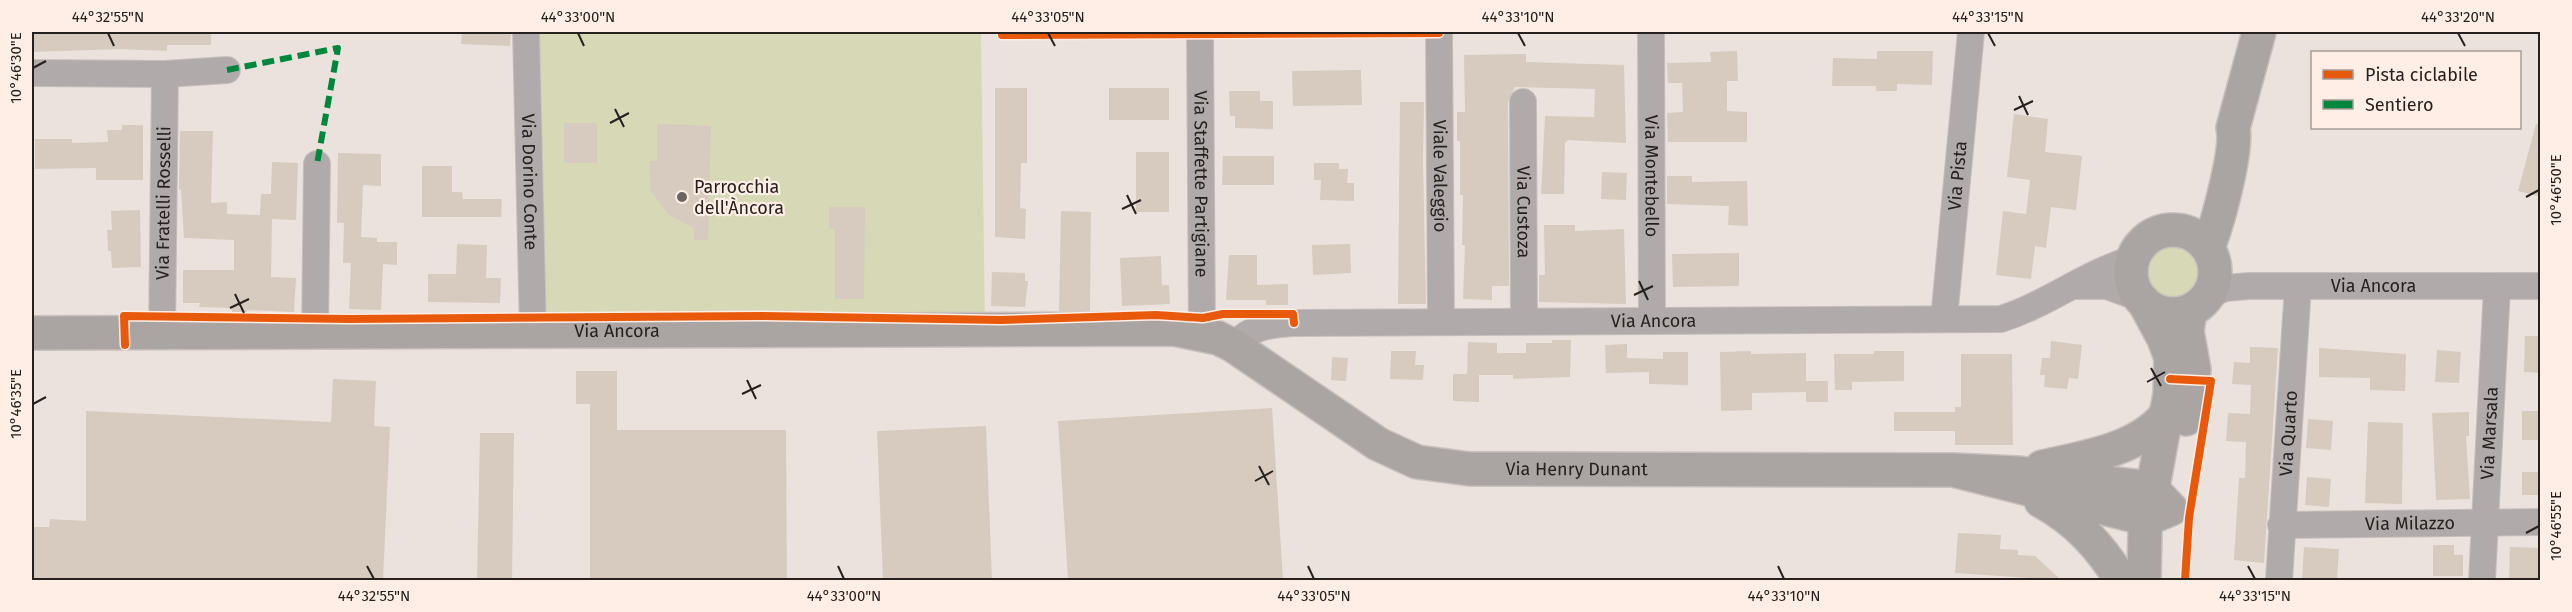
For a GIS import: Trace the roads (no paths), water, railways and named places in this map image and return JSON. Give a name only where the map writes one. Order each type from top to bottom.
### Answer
[{"type":"main road","points":[[2208,247],[2215,231],[2236,140],[2233,128],[2259,32]]},
{"type":"main road","points":[[2144,580],[2156,506],[2165,416],[2170,394],[2171,358],[2164,339],[2131,278],[2133,259],[2139,247],[2149,237],[2169,230],[2206,199],[2213,186],[2226,135],[2233,128]]},
{"type":"main road","points":[[2164,580],[2166,534],[2156,506],[2194,370],[2187,331],[2199,303],[2215,278],[2215,266],[2208,247],[2187,232],[2169,230]]},
{"type":"main road","name":"Via Ancora","points":[[2142,300],[2160,312],[2173,315],[2199,303]]},
{"type":"main road","name":"Via Ancora","points":[[32,333],[1174,329],[1202,334],[1234,346]]},
{"type":"main road","name":"Via Henry Dunant","points":[[1234,346],[1378,444],[1417,462],[1470,469],[1953,470],[2015,480]]},
{"type":"main road","points":[[2015,480],[2124,445],[2153,429],[2165,416]]},
{"type":"main road","points":[[2015,480],[2156,506]]},
{"type":"main road","points":[[2015,480],[2067,515],[2108,558],[2121,580]]},
{"type":"street","name":"Via Dorino Conte","points":[[526,32],[533,333]]},
{"type":"street","name":"Via Staffette Partigiane","points":[[1200,32],[1202,334]]},
{"type":"street","name":"Viale Valeggio","points":[[1439,32],[1441,321]]},
{"type":"street","name":"Via Montebello","points":[[1651,32],[1652,321]]},
{"type":"street","name":"Via Pista","points":[[1944,319],[1971,32]]},
{"type":"street","points":[[32,73],[165,74],[226,70]]},
{"type":"street","name":"Via Fratelli Rosselli","points":[[162,333],[165,74]]},
{"type":"street","name":"Via Custoza","points":[[1522,102],[1524,320]]},
{"type":"street","points":[[315,333],[317,164]]},
{"type":"street","name":"Via Ancora","points":[[1234,346],[1242,336],[1262,325],[1524,320],[2001,319],[2072,286],[2094,272],[2133,259]]},
{"type":"street","name":"Via Ancora","points":[[2072,286],[2107,286],[2142,300]]},
{"type":"street","name":"Via Quarto","points":[[2279,580],[2298,286]]},
{"type":"street","name":"Via Ancora","points":[[2199,303],[2225,288],[2541,286]]},
{"type":"street","name":"Via Marsala","points":[[2482,580],[2487,521],[2497,287]]},
{"type":"street","name":"Via Milazzo","points":[[2281,525],[2541,522]]},
{"type":"place","name":"Parrocchia dell'Àncora","points":[[682,197]]}]
